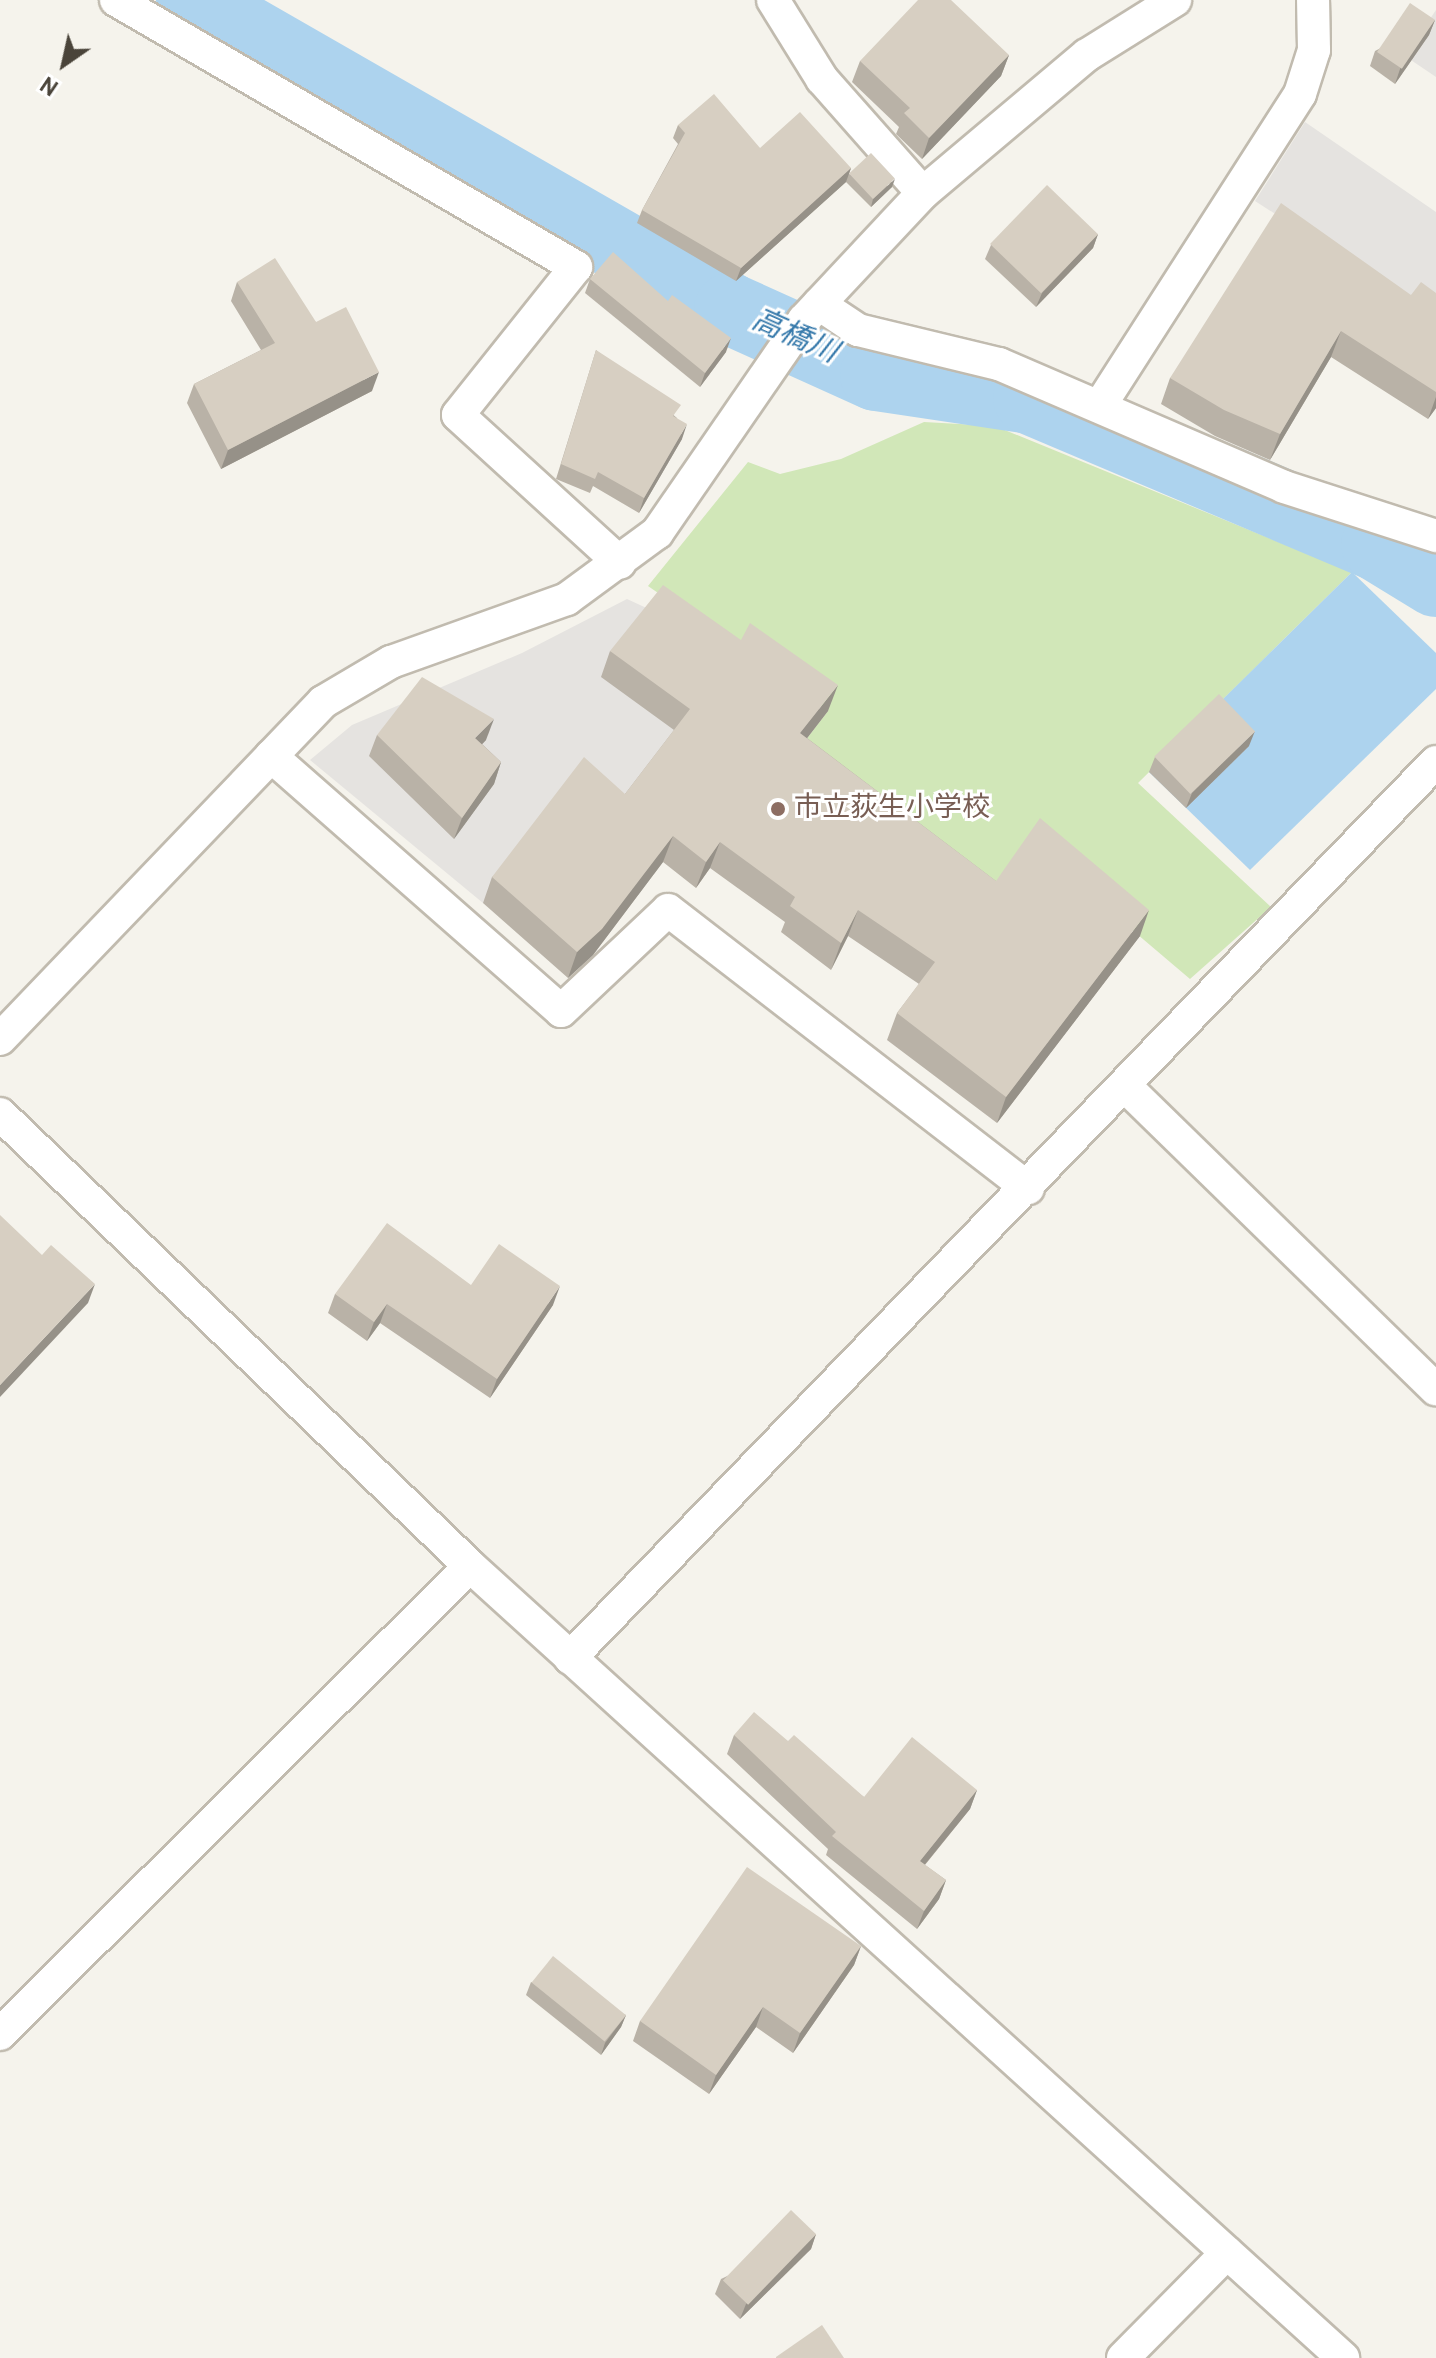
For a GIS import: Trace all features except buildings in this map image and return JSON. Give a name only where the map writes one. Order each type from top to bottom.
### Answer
[{"type":"street","points":[[116,0],[576,267],[458,415],[620,563]]},
{"type":"street","points":[[773,0],[822,79],[923,193]]},
{"type":"street","points":[[0,1039],[323,702],[391,662],[567,599],[657,533],[819,304],[923,193],[1087,55],[1175,0]]},
{"type":"street","points":[[1101,404],[1300,94],[1314,50],[1313,0]]},
{"type":"street","points":[[819,304],[858,330],[999,364],[1101,404],[1284,487],[1436,536]]},
{"type":"street","points":[[271,756],[561,1011],[668,910],[1028,1188]]},
{"type":"street","points":[[570,1658],[1126,1087],[1436,762]]},
{"type":"street","points":[[1126,1087],[1436,1389]]},
{"type":"street","points":[[0,1114],[470,1566],[1343,2358]]},
{"type":"street","points":[[0,2034],[470,1566]]},
{"type":"street","points":[[1123,2358],[1227,2253]]},
{"type":"green space","points":[[924,422],[995,426],[1352,572],[1138,783],[1271,907],[1190,979],[1031,844],[986,908],[791,759],[828,711],[648,586],[748,462],[780,474],[841,459]]},
{"type":"shaded area","points":[[1436,10],[1436,77],[1405,56]]},
{"type":"shaded area","points":[[1305,122],[1436,212],[1436,317],[1255,201]]},
{"type":"shaded area","points":[[627,599],[653,611],[681,735],[631,800],[483,903],[310,760],[352,725],[522,653]]},
{"type":"water","points":[[1352,572],[1436,653],[1436,689],[1250,870],[1149,772]]},
{"type":"waterway","name":"高橋川","points":[[192,0],[730,309],[876,375],[1029,398],[1377,545],[1436,581]]},
{"type":"place","name":"市立荻生小学校","points":[[778,809]]}]
